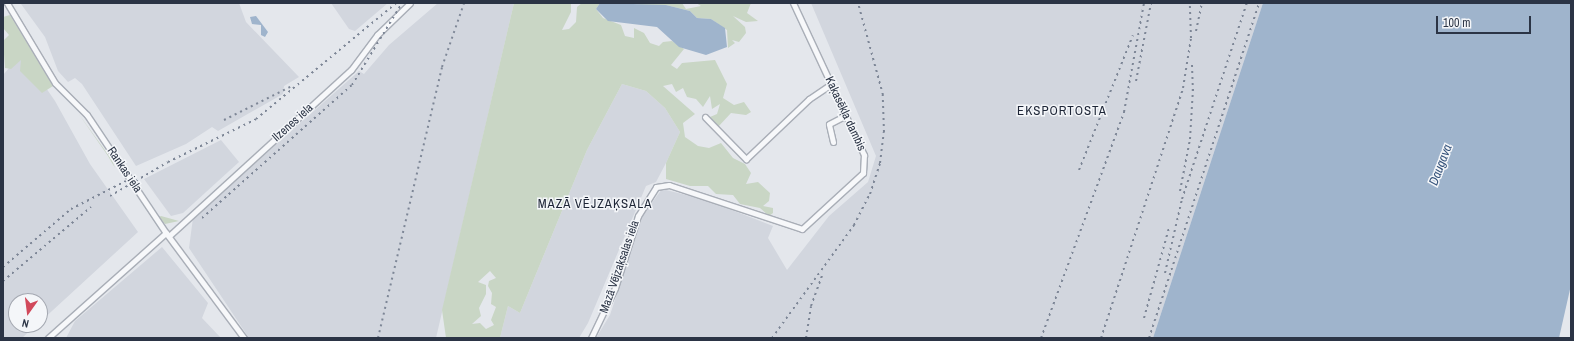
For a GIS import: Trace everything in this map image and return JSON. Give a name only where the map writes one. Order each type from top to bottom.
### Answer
[{"type":"street","name":"Rankas iela","points":[[6,3],[24,28],[51,77],[87,115],[167,234],[244,338]]},
{"type":"street","name":"Ilzenes iela","points":[[48,338],[351,70],[377,35],[410,3]]},
{"type":"street","name":"Kaķasēkļa dambis","points":[[647,198],[656,187],[669,185],[802,229],[863,174],[864,155],[793,3]]},
{"type":"street","points":[[705,117],[746,159],[809,99],[831,84]]},
{"type":"street","points":[[833,142],[829,124],[845,116]]},
{"type":"street","name":"Mazā Vējzaķsalas iela","points":[[590,337],[613,295],[647,198]]},
{"type":"shaded area","points":[[239,3],[246,22],[299,77],[284,86],[283,94],[218,131],[212,127],[186,144],[136,166],[82,84],[75,78],[68,82],[58,71],[45,37],[21,4]]},
{"type":"shaded area","points":[[331,3],[388,3],[355,31],[349,29]]},
{"type":"shaded area","points":[[438,3],[514,3],[436,338],[249,338],[189,248],[193,218],[359,71],[364,74],[389,45]]},
{"type":"shaded area","points":[[811,3],[1263,3],[1153,338],[596,338],[610,315],[643,215],[662,189],[706,200],[773,226],[768,238],[787,270],[829,216],[868,182],[876,156]]},
{"type":"shaded area","points":[[22,53],[55,101],[90,164],[138,232],[48,315],[48,293],[8,293],[8,333],[27,333],[22,338],[3,338],[3,75]]},
{"type":"shaded area","points":[[622,84],[646,91],[665,108],[680,132],[666,163],[656,182],[646,186],[588,323],[579,338],[500,338],[508,306],[520,313],[587,150]]},
{"type":"shaded area","points":[[221,140],[239,162],[183,213],[171,216],[144,179]]},
{"type":"shaded area","points":[[162,247],[208,303],[202,318],[221,338],[66,338],[75,321]]},
{"type":"green space","points":[[514,3],[571,3],[571,12],[562,30],[569,29],[576,22],[577,7],[582,3],[600,3],[596,9],[603,18],[621,25],[625,36],[634,38],[634,28],[644,33],[650,43],[659,46],[663,42],[672,41],[684,49],[671,65],[677,69],[682,63],[715,60],[727,84],[723,98],[734,105],[744,102],[751,112],[746,115],[731,113],[718,127],[710,117],[717,114],[720,104],[712,109],[710,96],[703,107],[696,99],[687,97],[683,88],[676,92],[672,84],[663,86],[695,114],[683,123],[685,137],[698,146],[709,148],[721,143],[733,158],[745,164],[751,173],[746,184],[758,182],[770,193],[769,201],[763,206],[773,208],[773,213],[769,216],[760,208],[740,204],[733,195],[716,194],[708,186],[690,186],[666,179],[666,163],[680,132],[665,108],[646,91],[622,84],[587,150],[520,313],[508,306],[500,338],[446,338],[442,310]],"holes":[[[490,271],[496,278],[489,281],[488,286],[492,293],[491,304],[496,307],[491,320],[494,325],[486,329],[480,323],[472,324],[481,316],[479,308],[486,294],[486,285],[478,282]]]},
{"type":"green space","points":[[632,3],[682,3],[686,9],[701,6],[696,3],[751,3],[747,13],[758,21],[746,22],[733,16],[745,27],[746,33],[739,42],[732,40],[735,43],[728,48],[727,30],[711,19],[697,18],[690,11],[666,5],[650,7]]},
{"type":"green space","points":[[10,15],[53,86],[42,93],[20,71],[21,60],[11,69],[5,68],[3,41],[9,35],[3,28],[3,17]]},
{"type":"green space","points":[[78,113],[112,160],[115,168],[108,156]]},
{"type":"green space","points":[[161,216],[179,221],[165,224],[159,217]]},
{"type":"water","points":[[600,3],[666,5],[690,11],[697,18],[711,19],[725,28],[727,47],[706,55],[679,47],[657,27],[608,21],[596,9]]},
{"type":"water","name":"Daugava","points":[[1263,3],[1571,3],[1571,285],[1559,338],[1153,338]]},
{"type":"water","points":[[256,16],[268,32],[265,37],[261,35],[261,25],[252,24],[250,17]]},
{"type":"railway","points":[[110,196],[168,162],[256,119],[396,3]]},
{"type":"railway","points":[[202,218],[352,85],[402,3]]},
{"type":"railway","points":[[378,338],[442,67],[464,3]]},
{"type":"railway","points":[[772,338],[854,225],[870,194],[880,163],[884,132],[883,95],[858,3]]},
{"type":"railway","points":[[1041,338],[1124,112],[1144,3]]},
{"type":"railway","points":[[1136,81],[1151,3]]},
{"type":"railway","points":[[1101,338],[1183,88],[1191,38],[1190,3]]},
{"type":"railway","points":[[1196,31],[1202,3]]},
{"type":"railway","points":[[1165,273],[1182,199],[1247,3]]},
{"type":"railway","points":[[1149,338],[1259,3]]},
{"type":"railway","points":[[1079,170],[1133,35]]},
{"type":"railway","points":[[1192,65],[1193,93]]},
{"type":"railway","points":[[224,120],[294,85]]},
{"type":"railway","points":[[1180,191],[1190,139],[1193,88]]},
{"type":"railway","points":[[3,267],[71,209],[128,180]]},
{"type":"railway","points":[[3,281],[91,207]]},
{"type":"railway","points":[[1144,318],[1169,228]]},
{"type":"railway","points":[[806,338],[811,306],[822,276]]},
{"type":"district","name":"EKSPORTOSTA","points":[[1062,111]]},
{"type":"district","name":"MAZĀ VĒJZAĶSALA","points":[[595,204]]}]
